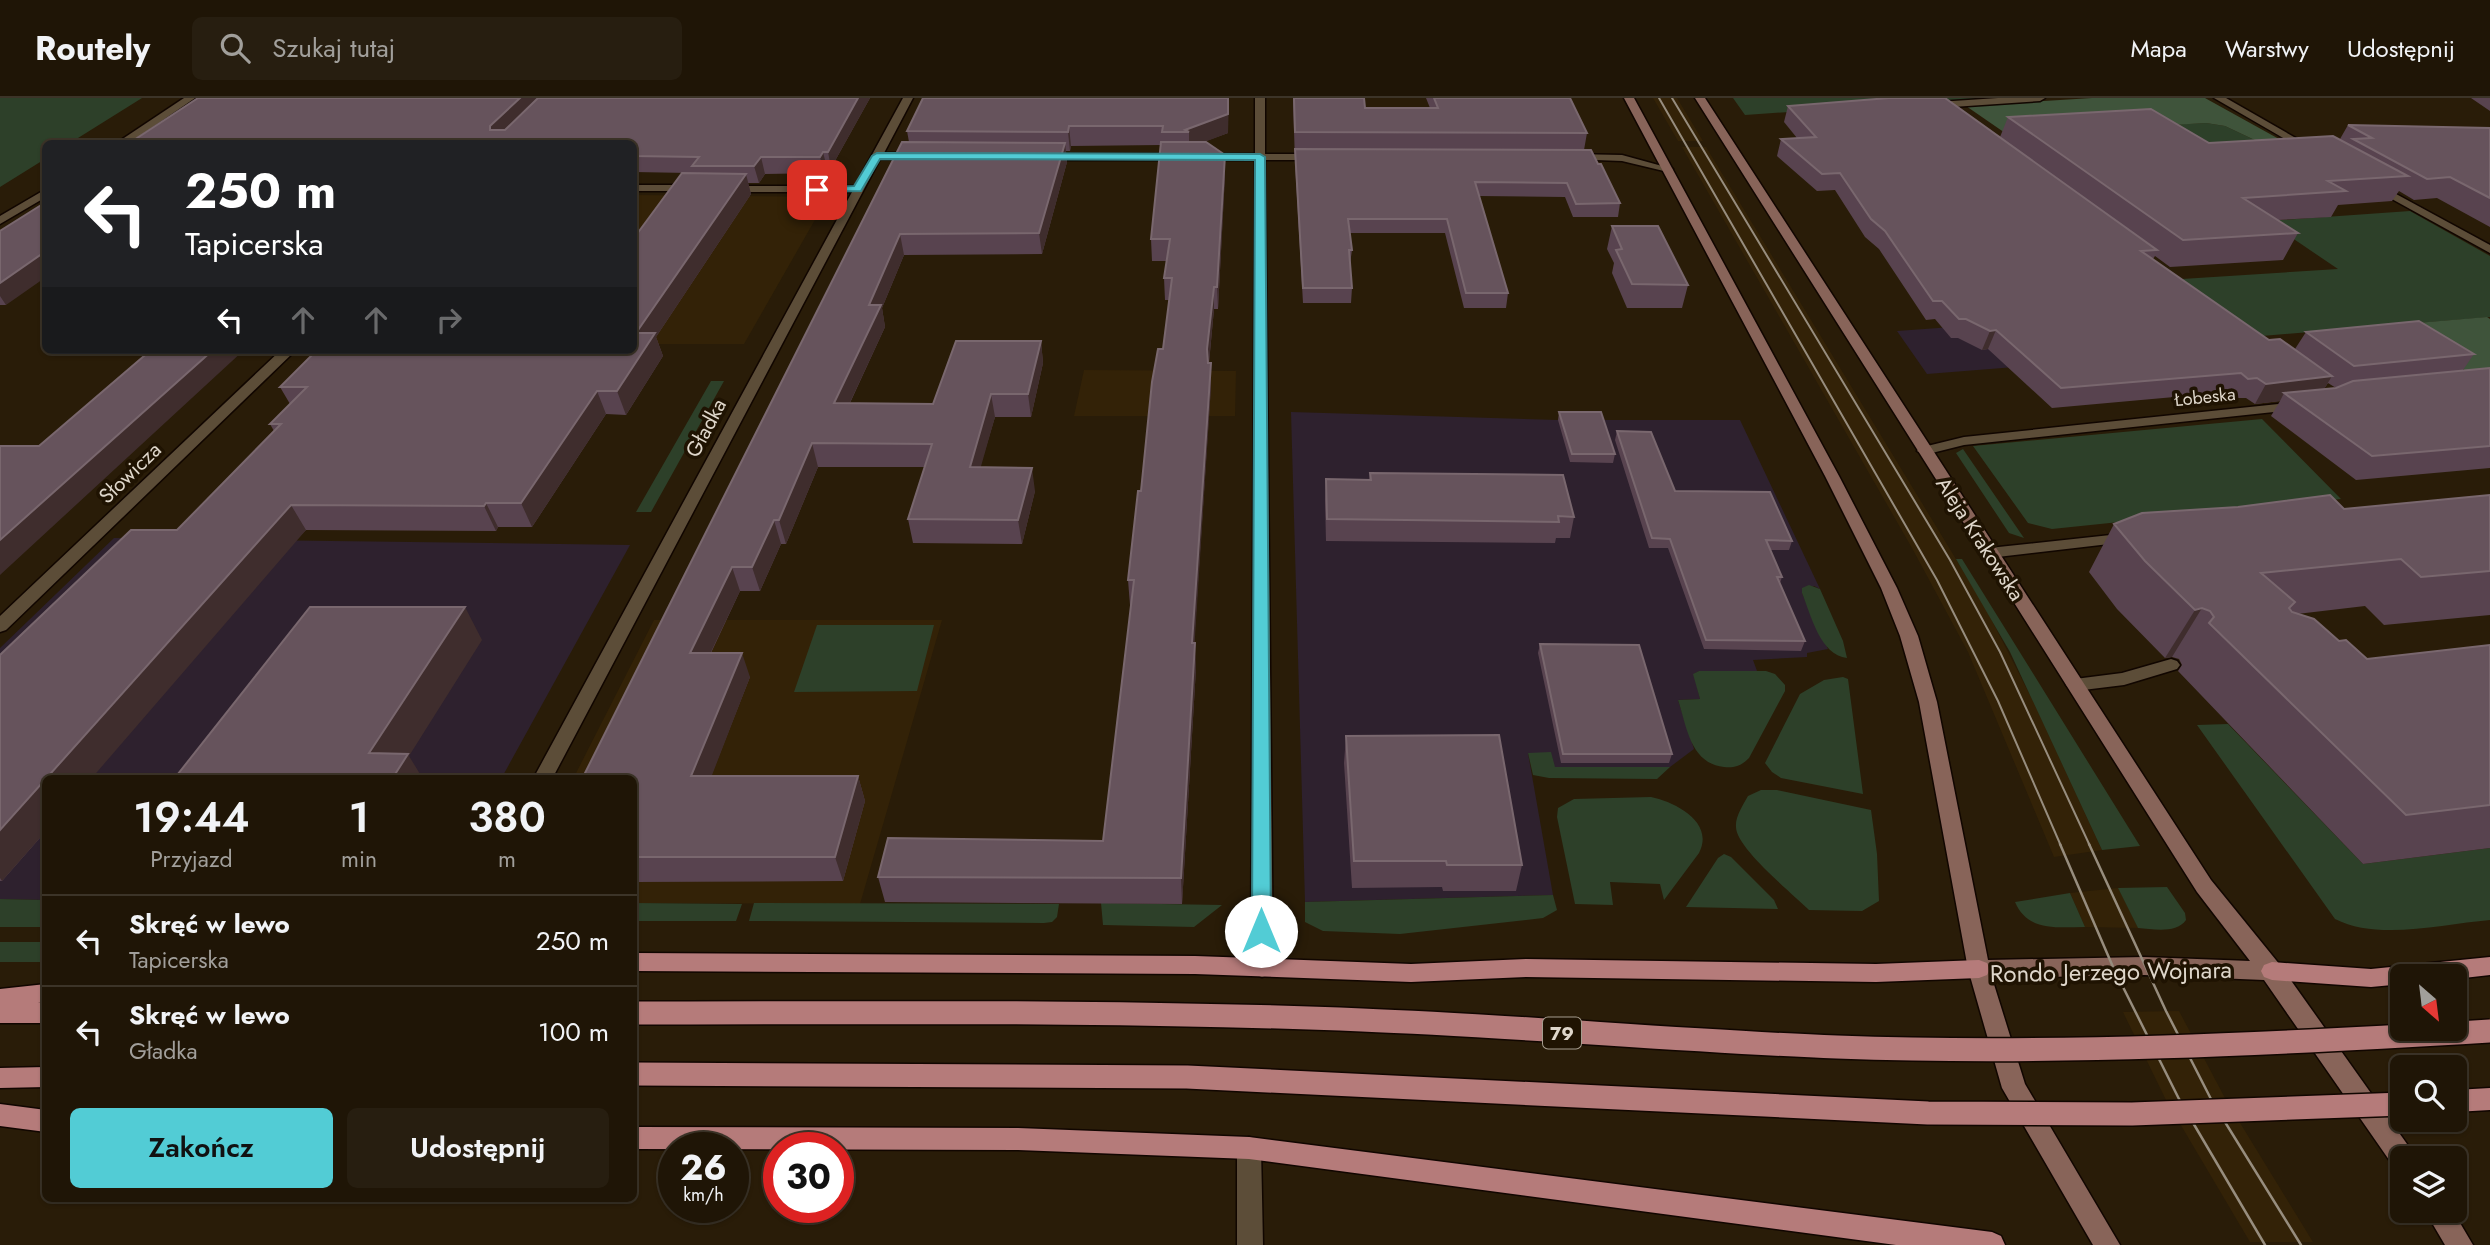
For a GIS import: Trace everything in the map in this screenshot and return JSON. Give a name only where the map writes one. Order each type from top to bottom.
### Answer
[{"type":"main road","points":[[637,962],[1411,972],[1526,968],[1876,973],[1979,969],[1928,702],[1909,636],[1884,577],[1840,491],[1629,98]]},
{"type":"main road","name":"Aleja Krakowska","points":[[1700,98],[2204,886],[2272,971]]},
{"type":"main road","name":"Rondo Jerzego Wojnara","points":[[2107,1245],[2014,1088],[1979,969],[2144,966],[2272,971]]},
{"type":"main road","points":[[2272,971],[2371,978],[2490,966]]},
{"type":"main road","points":[[2272,971],[2394,1146]]},
{"type":"main road","points":[[0,998],[42,993]]},
{"type":"main road","points":[[0,1013],[42,1013]]},
{"type":"main road","name":"79","points":[[637,1013],[1134,1014],[1363,1020],[1616,1036],[1867,1047],[2062,1049],[2248,1045],[2490,1031]]},
{"type":"main road","points":[[637,1074],[882,1074],[1369,1083],[1864,1111],[2108,1113],[2298,1110],[2390,1105]]},
{"type":"main road","points":[[0,1078],[42,1077]]},
{"type":"main road","points":[[2467,1100],[2490,1099]]},
{"type":"main road","points":[[0,1115],[42,1120]]},
{"type":"main road","points":[[637,1138],[949,1138],[1176,1144],[1249,1149],[1992,1245]]},
{"type":"main road","points":[[2446,1223],[2460,1245]]},
{"type":"street","points":[[126,140],[190,98]]},
{"type":"street","name":"Gładka","points":[[544,775],[908,98]]},
{"type":"street","points":[[1260,98],[1259,584],[1262,968]]},
{"type":"street","points":[[1924,106],[2040,98]]},
{"type":"street","points":[[2219,98],[2325,158]]},
{"type":"street","points":[[1938,105],[1949,113]]},
{"type":"street","points":[[1622,158],[1656,147]]},
{"type":"street","points":[[877,156],[934,156]]},
{"type":"street","points":[[1030,156],[1326,157]]},
{"type":"street","points":[[1562,157],[1622,158],[1668,169]]},
{"type":"street","points":[[2360,177],[2490,250]]},
{"type":"street","points":[[637,188],[699,188]]},
{"type":"street","points":[[712,189],[857,189]]},
{"type":"street","points":[[0,221],[42,195]]},
{"type":"street","name":"Słowicza","points":[[0,626],[285,354]]},
{"type":"street","name":"Łobeska","points":[[1924,451],[1964,440],[2308,405]]},
{"type":"street","points":[[1989,553],[2150,536]]},
{"type":"street","points":[[2075,685],[2124,679],[2150,668],[2171,665]]},
{"type":"street","points":[[1249,1149],[1250,1245]]},
{"type":"shaded area","points":[[1653,98],[1677,98],[1703,141],[1678,141]]},
{"type":"shaded area","points":[[1682,147],[1706,147],[1985,607],[2035,705],[2102,850],[2054,857],[1968,652],[1912,548]]},
{"type":"shaded area","points":[[637,195],[828,197],[744,344],[637,344]]},
{"type":"shaded area","points":[[2089,317],[2127,358],[1927,374],[1897,331]]},
{"type":"shaded area","points":[[1084,370],[1236,371],[1235,416],[1074,416]]},
{"type":"shaded area","points":[[1291,412],[1558,420],[1740,420],[1820,589],[1814,586],[1802,593],[1828,649],[1807,653],[1807,657],[1753,660],[1757,671],[1699,671],[1694,674],[1700,699],[1678,700],[1694,749],[1670,767],[1554,767],[1528,753],[1553,895],[1305,902]]},
{"type":"shaded area","points":[[114,538],[630,545],[503,775],[42,775],[42,900],[0,899],[0,648]]},
{"type":"shaded area","points":[[654,620],[942,620],[860,904],[637,903],[637,775],[575,775]]},
{"type":"shaded area","points":[[2118,888],[2138,928],[2085,927],[2070,893]]},
{"type":"shaded area","points":[[2179,1011],[2226,1100],[2313,1242],[2250,1242],[2166,1100],[2123,1012]]},
{"type":"green space","points":[[0,98],[142,98],[75,140],[42,140],[42,161],[0,187]]},
{"type":"green space","points":[[1733,98],[1991,98],[1745,115]]},
{"type":"green space","points":[[2092,98],[2205,98],[2299,150],[2278,151],[2225,126],[2206,123],[2008,135],[1966,106]]},
{"type":"green space","points":[[2206,123],[2225,126],[2278,151],[2196,157],[2147,126]]},
{"type":"green space","points":[[2410,211],[2490,256],[2490,317],[2262,336],[2182,279],[2338,269],[2267,221]]},
{"type":"green space","points":[[2487,317],[2490,319],[2490,375],[2474,376],[2393,325]]},
{"type":"green space","points":[[711,381],[724,381],[651,512],[636,512]]},
{"type":"green space","points":[[2262,419],[2341,499],[2052,529],[2028,523],[1973,446]]},
{"type":"green space","points":[[1963,449],[2024,538],[2009,533],[1956,453]]},
{"type":"green space","points":[[1956,559],[1962,559],[2140,846],[2102,850],[2010,652]]},
{"type":"green space","points":[[1809,585],[1820,589],[1843,641],[1847,658],[1830,650],[1818,633],[1802,593],[1802,588]]},
{"type":"green space","points":[[817,625],[934,625],[917,691],[794,692]]},
{"type":"green space","points":[[1699,671],[1766,671],[1775,674],[1785,685],[1785,691],[1749,758],[1738,766],[1724,767],[1713,764],[1704,759],[1692,742],[1678,700],[1700,699],[1693,674]]},
{"type":"green space","points":[[1843,677],[1848,679],[1863,794],[1781,778],[1765,763],[1800,694],[1824,680]]},
{"type":"green space","points":[[2228,724],[2363,864],[2490,848],[2490,920],[2391,930],[2352,926],[2335,919],[2197,725]]},
{"type":"green space","points":[[1551,752],[1555,767],[1670,767],[1657,779],[1549,778],[1533,775],[1528,753]]},
{"type":"green space","points":[[1761,790],[1777,790],[1871,810],[1877,854],[1879,901],[1862,911],[1809,910],[1779,882],[1745,847],[1736,827],[1738,815],[1748,796]]},
{"type":"green space","points":[[1651,797],[1681,809],[1697,823],[1703,842],[1699,853],[1664,900],[1660,884],[1610,882],[1613,905],[1575,904],[1557,817],[1558,808],[1574,799]]},
{"type":"green space","points":[[1724,854],[1731,857],[1774,900],[1778,909],[1686,907],[1718,858]]},
{"type":"green space","points":[[2167,887],[2185,913],[2186,920],[2170,929],[2138,928],[2118,888]]},
{"type":"green space","points":[[2070,893],[2085,927],[2054,927],[2035,923],[2027,919],[2015,902]]},
{"type":"green space","points":[[1553,895],[1557,910],[1543,918],[1400,934],[1323,931],[1305,922],[1305,902]]},
{"type":"green space","points":[[0,899],[42,900],[42,927],[0,927]]},
{"type":"green space","points":[[637,903],[742,904],[736,921],[637,921]]},
{"type":"green space","points":[[754,903],[1059,904],[1057,917],[1052,922],[1044,923],[749,921]]},
{"type":"green space","points":[[1101,903],[1222,905],[1194,927],[1103,925]]},
{"type":"green space","points":[[0,942],[42,942],[42,962],[0,962]]},
{"type":"building","points":[[198,98],[520,98],[490,126],[490,130],[505,130],[538,98],[858,98],[828,152],[823,152],[820,157],[761,157],[754,166],[692,166],[699,157],[637,156],[637,140],[134,140]]},
{"type":"building","points":[[923,98],[1228,98],[1228,114],[1185,130],[1189,132],[1162,132],[1163,126],[1069,126],[1068,132],[907,131]]},
{"type":"building","points":[[1294,98],[1364,98],[1365,108],[1438,108],[1434,98],[1570,98],[1587,133],[1295,132]]},
{"type":"building","points":[[1889,98],[1945,98],[2157,250],[2141,251],[2269,340],[2280,339],[2332,376],[2266,384],[2257,378],[2248,379],[2241,373],[2061,388],[1996,330],[1990,331],[1966,319],[1959,319],[1942,301],[1933,301],[1885,231],[1871,219],[1840,173],[1822,174],[1781,139],[1816,137],[1788,106]]},
{"type":"building","points":[[2151,109],[2209,143],[2333,136],[2408,176],[2328,181],[2346,191],[2243,198],[2298,233],[2183,240],[2008,117]]},
{"type":"building","points":[[2348,125],[2490,128],[2490,198],[2450,177],[2427,179],[2353,139],[2372,138]]},
{"type":"building","points":[[902,142],[1065,143],[1039,233],[900,234],[869,305],[881,305],[834,403],[933,404],[956,341],[1041,341],[1028,394],[991,394],[970,467],[1032,468],[1018,520],[908,519],[932,444],[812,443],[779,520],[774,520],[752,567],[732,567],[690,653],[742,653],[691,776],[858,776],[835,857],[637,857],[637,775],[584,775]]},
{"type":"building","points":[[1161,142],[1206,142],[1225,155],[1217,287],[1214,287],[1207,349],[1208,363],[1211,363],[1192,643],[1195,643],[1181,878],[878,877],[888,838],[1103,841],[1134,580],[1128,580],[1138,491],[1141,491],[1152,382],[1158,349],[1163,349],[1172,278],[1164,278],[1170,239],[1151,239]]},
{"type":"building","points":[[1295,149],[1591,150],[1620,203],[1576,204],[1567,183],[1475,182],[1508,293],[1466,293],[1447,219],[1348,219],[1352,250],[1349,250],[1352,288],[1303,288]]},
{"type":"building","points":[[682,173],[746,174],[637,332],[637,234]]},
{"type":"building","points":[[42,205],[42,254],[0,283],[0,231]]},
{"type":"building","points":[[1612,226],[1658,226],[1688,285],[1632,284],[1616,250],[1622,249]]},
{"type":"building","points":[[2419,321],[2474,354],[2354,366],[2306,332]]},
{"type":"building","points":[[637,333],[655,333],[617,391],[597,391],[521,503],[486,503],[484,506],[291,505],[49,775],[42,775],[42,783],[0,830],[0,655],[131,530],[177,530],[281,424],[270,424],[307,387],[280,387],[313,354],[637,354]]},
{"type":"building","points":[[146,354],[209,354],[0,540],[0,446],[39,446]]},
{"type":"building","points":[[2490,368],[2490,446],[2372,456],[2284,393],[2336,388],[2353,381]]},
{"type":"building","points":[[1559,412],[1601,412],[1615,454],[1572,454]]},
{"type":"building","points":[[1617,431],[1651,432],[1675,491],[1770,492],[1792,541],[1766,540],[1782,577],[1777,577],[1805,641],[1706,640],[1670,539],[1652,538]]},
{"type":"building","points":[[1370,473],[1563,475],[1574,517],[1558,516],[1559,522],[1327,519],[1326,479],[1371,480]]},
{"type":"building","points":[[2330,495],[2344,509],[2490,495],[2490,571],[2421,577],[2401,559],[2261,573],[2295,602],[2289,608],[2292,612],[2314,619],[2339,641],[2346,640],[2367,659],[2490,645],[2490,805],[2406,815],[2209,623],[2214,617],[2210,611],[2202,608],[2195,610],[2145,561],[2114,524],[2142,513],[2238,507]]},
{"type":"building","points":[[310,607],[465,607],[369,753],[408,754],[395,775],[177,775]]},
{"type":"building","points":[[1540,644],[1639,645],[1672,754],[1563,754]]},
{"type":"building","points":[[1499,735],[1522,865],[1447,865],[1446,861],[1354,861],[1346,736]]},
{"type":"tram line","points":[[1659,98],[1937,580],[1998,701],[2061,846]]},
{"type":"tram line","points":[[1672,98],[1950,560],[2000,652],[2090,846]]},
{"type":"tram line","points":[[2060,844],[2113,967],[2179,1099],[2265,1245]]},
{"type":"tram line","points":[[2089,844],[2166,1011],[2212,1101],[2301,1245]]},
{"type":"route","points":[[817,190],[857,189],[877,156],[1260,157],[1261,931]]}]
